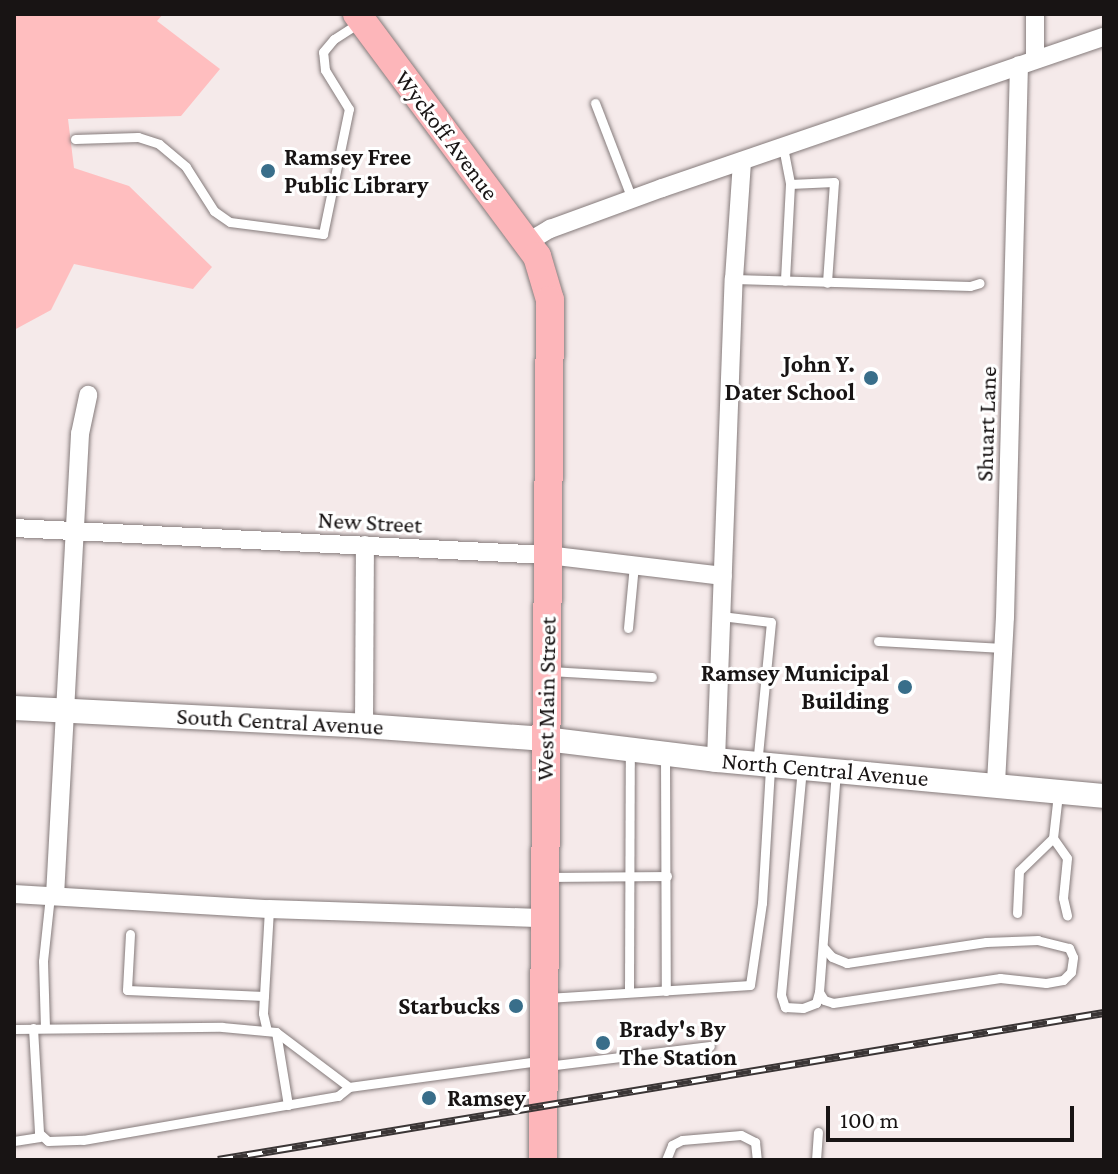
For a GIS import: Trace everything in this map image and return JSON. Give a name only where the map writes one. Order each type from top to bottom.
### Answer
[{"type":"main road","name":"Wyckoff Avenue","points":[[359,18],[532,249]]},
{"type":"main road","name":"West Main Street","points":[[532,249],[550,300],[543,1152]]},
{"type":"main road","name":"South Central Avenue","points":[[14,708],[546,739]]},
{"type":"main road","name":"North Central Avenue","points":[[546,739],[716,760],[996,783],[1104,796]]},
{"type":"street","name":"Shuart Lane","points":[[996,783],[1027,62],[1035,14]]},
{"type":"street","points":[[532,249],[550,229],[1104,37]]},
{"type":"street","points":[[716,760],[734,279],[742,161]]},
{"type":"street","points":[[53,896],[77,532],[80,434],[88,395]]},
{"type":"street","name":"New Street","points":[[14,528],[547,555],[723,576]]},
{"type":"street","points":[[364,726],[365,545]]},
{"type":"street","points":[[14,894],[269,909],[545,918]]},
{"type":"lane","points":[[75,139],[138,137],[159,144],[186,167],[214,211],[230,222],[248,227],[323,234],[349,109],[325,70],[323,52],[359,18]]},
{"type":"lane","points":[[595,103],[632,199]]},
{"type":"lane","points":[[783,147],[790,184],[785,281]]},
{"type":"lane","points":[[790,184],[834,182],[827,283]]},
{"type":"lane","points":[[734,279],[970,286],[980,283]]},
{"type":"lane","points":[[628,628],[634,565]]},
{"type":"lane","points":[[544,998],[750,985],[762,903],[764,764],[771,622],[721,616]]},
{"type":"lane","points":[[878,641],[1003,648]]},
{"type":"lane","points":[[546,671],[652,677]]},
{"type":"lane","points":[[629,991],[630,750]]},
{"type":"lane","points":[[665,754],[666,991]]},
{"type":"lane","points":[[802,768],[781,995],[785,1007],[803,1008],[816,1003],[819,992],[836,771]]},
{"type":"lane","points":[[1017,913],[1019,871],[1053,838],[1059,791]]},
{"type":"lane","points":[[1053,838],[1067,858],[1063,898],[1067,916]]},
{"type":"lane","points":[[545,877],[667,876]]},
{"type":"lane","points":[[45,1028],[43,961],[53,896]]},
{"type":"lane","points":[[269,909],[264,996],[288,1105]]},
{"type":"lane","points":[[130,934],[127,990],[264,996]]},
{"type":"lane","points":[[819,992],[824,1000],[833,1003],[1000,978],[1046,983],[1063,980],[1071,972],[1073,957],[1069,948],[1038,940],[986,942],[847,963],[832,957],[823,947]]},
{"type":"lane","points":[[14,1029],[222,1027],[271,1032],[349,1087]]},
{"type":"lane","points":[[33,1028],[34,1094],[40,1137]]},
{"type":"lane","points":[[14,1141],[40,1137],[48,1141],[83,1140],[338,1096],[349,1087],[710,1046]]},
{"type":"lane","points":[[816,1160],[818,1132]]},
{"type":"lane","points":[[666,1160],[672,1145],[682,1140],[741,1135],[755,1142],[757,1160]]},
{"type":"shaded area","points":[[14,14],[163,14],[157,21],[220,69],[181,116],[68,119],[74,168],[129,186],[212,267],[193,289],[74,264],[51,310],[14,330]]},
{"type":"railway","points":[[218,1160],[1104,1013]]},
{"type":"place","name":"Ramsey Free Public Library","points":[[268,171]]},
{"type":"place","name":"John Y. Dater School","points":[[871,378]]},
{"type":"place","name":"Ramsey Municipal Building","points":[[905,687]]},
{"type":"place","name":"Starbucks","points":[[516,1006]]},
{"type":"place","name":"Brady's By The Station","points":[[603,1043]]},
{"type":"place","name":"Ramsey","points":[[429,1098]]}]
